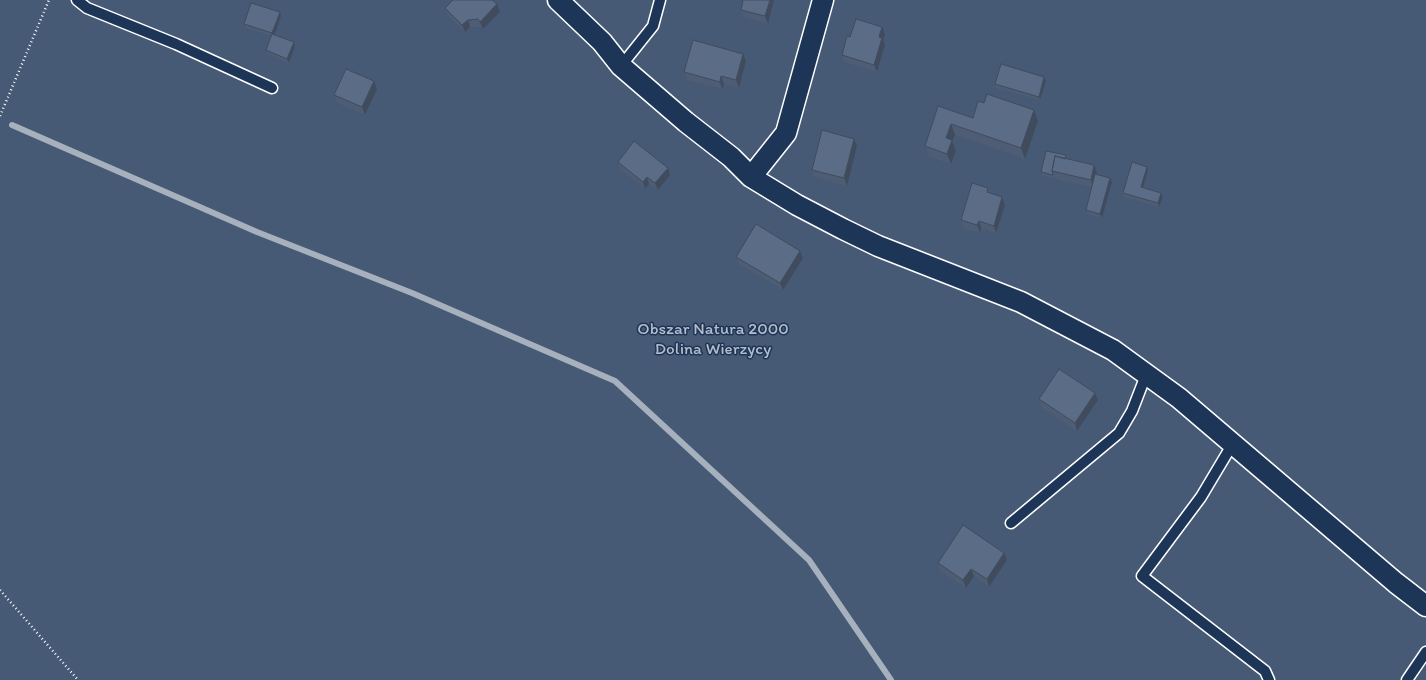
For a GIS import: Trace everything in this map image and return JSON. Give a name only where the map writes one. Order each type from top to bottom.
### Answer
[{"type":"street","points":[[558,0],[602,42],[621,66],[686,122],[731,157],[751,177],[797,205],[878,246],[1021,302],[1113,350],[1179,398],[1232,445],[1426,606]]},
{"type":"street","points":[[751,177],[786,133],[824,0]]},
{"type":"lane","points":[[77,0],[87,8],[176,44],[272,88]]},
{"type":"lane","points":[[621,66],[653,26],[660,0]]},
{"type":"lane","points":[[1011,523],[1118,433],[1132,411],[1146,375]]},
{"type":"lane","points":[[1232,445],[1201,497],[1142,576],[1265,671],[1269,680]]},
{"type":"lane","points":[[1407,680],[1426,652]]},
{"type":"path","points":[[0,116],[49,0]]},
{"type":"path","points":[[0,590],[78,680]]},
{"type":"green space","name":"Obszar Natura 2000 Dolina Wierzycy","points":[[0,0],[1426,0],[1426,680],[0,680]]},
{"type":"building","points":[[453,0],[492,0],[497,4],[480,22],[478,19],[468,20],[462,25],[445,8]]},
{"type":"building","points":[[743,0],[770,0],[765,16],[741,10]]},
{"type":"building","points":[[251,3],[280,12],[272,33],[244,24]]},
{"type":"building","points":[[856,19],[882,27],[879,37],[882,38],[874,65],[842,55],[847,36],[850,37]]},
{"type":"building","points":[[272,34],[294,42],[287,59],[266,50]]},
{"type":"building","points":[[693,40],[743,54],[736,80],[721,76],[720,82],[684,72]]},
{"type":"building","points":[[1001,64],[1044,77],[1039,97],[995,84]]},
{"type":"building","points":[[346,69],[374,81],[362,107],[334,95]]},
{"type":"building","points":[[987,94],[1034,110],[1021,148],[951,124],[946,138],[952,140],[947,154],[925,146],[938,106],[973,118],[978,101],[984,103]]},
{"type":"building","points":[[822,130],[854,139],[844,178],[812,170]]},
{"type":"building","points":[[634,141],[668,168],[655,183],[647,177],[643,182],[618,162]]},
{"type":"building","points":[[1046,151],[1066,155],[1065,159],[1055,156],[1052,171],[1053,175],[1041,172]]},
{"type":"building","points":[[1055,156],[1094,165],[1091,180],[1052,171]]},
{"type":"building","points":[[1132,162],[1147,167],[1141,187],[1161,193],[1158,203],[1123,193]]},
{"type":"building","points":[[1095,174],[1110,178],[1100,214],[1086,210]]},
{"type":"building","points":[[972,183],[988,188],[987,192],[1002,197],[994,226],[979,221],[977,225],[961,220]]},
{"type":"building","points":[[756,224],[800,251],[780,283],[736,257]]},
{"type":"building","points":[[1059,369],[1095,393],[1075,423],[1039,399]]},
{"type":"building","points":[[963,525],[1004,553],[987,579],[971,569],[963,580],[938,563]]},
{"type":"waterway","points":[[12,125],[257,232],[412,293],[615,381],[809,560],[891,680]]}]
